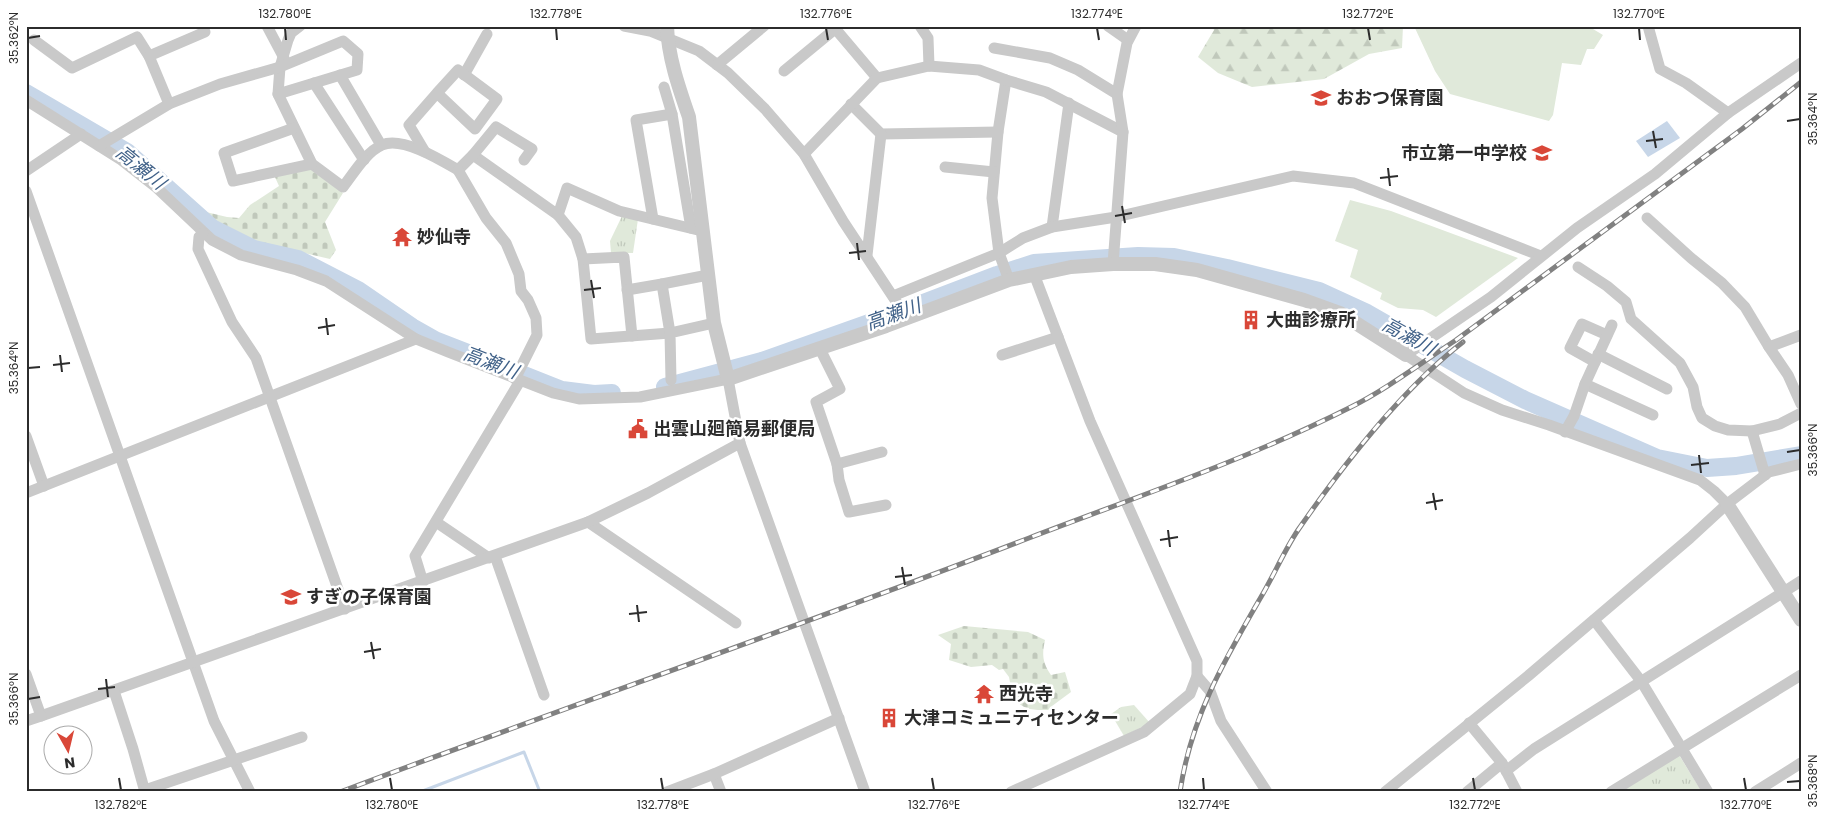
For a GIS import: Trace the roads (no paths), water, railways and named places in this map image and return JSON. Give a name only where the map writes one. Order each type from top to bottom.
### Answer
[{"type":"street","points":[[149,56],[204,32],[202,26]]},
{"type":"street","points":[[267,26],[282,62]]},
{"type":"street","points":[[300,26],[291,33],[282,62],[278,94],[312,164],[343,187],[364,160],[381,145],[388,143],[414,146],[458,170],[486,218],[506,243],[520,274],[521,291],[528,300],[536,318],[537,335],[517,380],[415,556],[423,582]]},
{"type":"street","points":[[624,26],[668,33],[699,51],[728,73],[765,109],[804,154],[843,221],[907,318]]},
{"type":"street","points":[[717,65],[764,26]]},
{"type":"street","points":[[920,26],[928,38],[929,66]]},
{"type":"street","points":[[1108,26],[1128,40]]},
{"type":"street","points":[[1113,264],[1123,132],[1117,94],[1128,40],[1136,26]]},
{"type":"street","points":[[1648,26],[1660,69],[1686,83],[1728,113]]},
{"type":"street","points":[[784,71],[834,28],[877,78]]},
{"type":"street","points":[[668,33],[681,93],[689,117],[696,229]]},
{"type":"street","points":[[464,75],[487,34]]},
{"type":"street","points":[[34,40],[72,68],[137,37],[149,56],[169,104]]},
{"type":"street","points":[[99,146],[169,104],[343,40],[358,54],[357,70],[278,94]]},
{"type":"street","points":[[994,48],[1050,58],[1078,70],[1117,94]]},
{"type":"street","points":[[1406,355],[1491,297],[1577,228],[1654,174],[1728,113],[1801,63]]},
{"type":"street","points":[[804,154],[877,78],[929,66],[979,70],[1046,92],[1123,132]]},
{"type":"street","points":[[425,152],[409,125],[458,70],[497,99],[475,129],[437,94]]},
{"type":"street","points":[[340,75],[381,145]]},
{"type":"street","points":[[1006,80],[998,132],[992,198],[999,253],[1008,280]]},
{"type":"street","points":[[314,83],[364,160]]},
{"type":"street","points":[[664,87],[672,114],[696,229],[708,275],[714,323],[728,380],[740,443],[865,792]]},
{"type":"street","points":[[26,100],[120,159],[157,188],[212,240],[241,255],[297,270],[326,281],[416,338],[553,394],[579,399],[640,397],[728,380],[820,350],[1008,280],[1071,267],[1155,264],[1197,270],[1304,300],[1340,313],[1464,393],[1502,410],[1549,424],[1566,432],[1700,480],[1726,504],[1801,620]]},
{"type":"street","points":[[1052,227],[1069,103]]},
{"type":"street","points":[[851,104],[882,134],[998,132]]},
{"type":"street","points":[[652,220],[636,120],[672,114]]},
{"type":"street","points":[[458,170],[496,127],[532,149],[524,160]]},
{"type":"street","points":[[294,128],[224,153],[233,181],[312,164]]},
{"type":"street","points":[[26,171],[81,134]]},
{"type":"street","points":[[867,255],[882,134]]},
{"type":"street","points":[[473,155],[558,215],[576,237],[583,259],[591,339],[670,334],[714,323]]},
{"type":"street","points":[[944,167],[994,172]]},
{"type":"street","points":[[893,296],[999,253],[1023,238],[1052,227],[1116,217],[1293,176],[1354,183],[1541,256]]},
{"type":"street","points":[[558,215],[567,188],[620,211],[696,229]]},
{"type":"street","points":[[26,191],[214,721],[250,792]]},
{"type":"street","points":[[1647,218],[1728,289],[1745,307],[1788,375],[1801,404]]},
{"type":"street","points":[[203,233],[199,237],[198,249],[232,322],[256,358],[345,609]]},
{"type":"street","points":[[583,259],[624,257],[632,336]]},
{"type":"street","points":[[1578,267],[1626,302],[1631,319],[1680,363],[1693,387],[1697,407],[1702,418],[1715,426],[1728,430],[1752,431],[1780,424],[1801,413]]},
{"type":"street","points":[[1011,792],[1144,732],[1190,694],[1197,676],[1197,661],[1090,420],[1034,274]]},
{"type":"street","points":[[627,290],[708,275]]},
{"type":"street","points":[[662,284],[670,334],[671,380]]},
{"type":"street","points":[[1566,432],[1574,416],[1585,384],[1597,358],[1610,330],[1582,324],[1570,348],[1597,358],[1667,389]]},
{"type":"street","points":[[1769,347],[1801,335]]},
{"type":"street","points":[[1002,355],[1058,337]]},
{"type":"street","points":[[26,493],[416,338]]},
{"type":"street","points":[[820,350],[840,388],[816,402],[837,464],[839,480],[849,512],[886,505]]},
{"type":"street","points":[[1585,384],[1653,415]]},
{"type":"street","points":[[1752,431],[1765,475]]},
{"type":"street","points":[[26,436],[44,486]]},
{"type":"street","points":[[26,722],[588,522],[648,493],[740,443]]},
{"type":"street","points":[[837,464],[882,452]]},
{"type":"street","points":[[1385,792],[1528,676],[1690,538],[1726,504],[1769,472],[1801,464]]},
{"type":"street","points":[[436,522],[492,557],[544,695]]},
{"type":"street","points":[[588,522],[736,622]]},
{"type":"street","points":[[1467,792],[1801,581]]},
{"type":"street","points":[[1594,620],[1641,681],[1708,792]]},
{"type":"street","points":[[26,674],[41,716]]},
{"type":"street","points":[[1611,792],[1801,675]]},
{"type":"street","points":[[1197,676],[1210,691],[1221,721],[1267,792]]},
{"type":"street","points":[[114,690],[145,791],[302,737]]},
{"type":"street","points":[[667,792],[714,774],[840,718]]},
{"type":"street","points":[[1469,723],[1504,767],[1517,792]]},
{"type":"street","points":[[1755,792],[1801,762]]},
{"type":"street","points":[[714,774],[721,792]]},
{"type":"water","points":[[1667,121],[1680,138],[1648,157],[1636,141]]},
{"type":"waterway","name":"高瀬川","points":[[26,93],[127,152],[212,228],[254,249],[298,259],[358,290],[412,327],[435,340],[562,390],[594,394],[612,393]]},
{"type":"waterway","name":"高瀬川","points":[[665,387],[762,361],[1034,263],[1138,256],[1174,257],[1319,291],[1367,313],[1465,369],[1525,400],[1657,458],[1707,468],[1736,466],[1801,455]]},
{"type":"waterway","points":[[420,792],[524,752],[540,792]]},
{"type":"railway","points":[[340,792],[857,603],[1150,493],[1310,427],[1363,401],[1456,340],[1742,129],[1801,82]]},
{"type":"railway","points":[[1180,792],[1192,739],[1211,690],[1234,644],[1293,538],[1315,505],[1374,430],[1417,383],[1463,342]]},
{"type":"place","name":"おおつ保育園","points":[[1321,98]]},
{"type":"place","name":"市立第一中学校","points":[[1542,153]]},
{"type":"place","name":"妙仙寺","points":[[402,237]]},
{"type":"place","name":"大曲診療所","points":[[1251,320]]},
{"type":"place","name":"出雲山廻簡易郵便局","points":[[638,429]]},
{"type":"place","name":"すぎの子保育園","points":[[291,597]]},
{"type":"place","name":"西光寺","points":[[984,694]]},
{"type":"place","name":"大津コミュニティセンター","points":[[889,718]]}]
